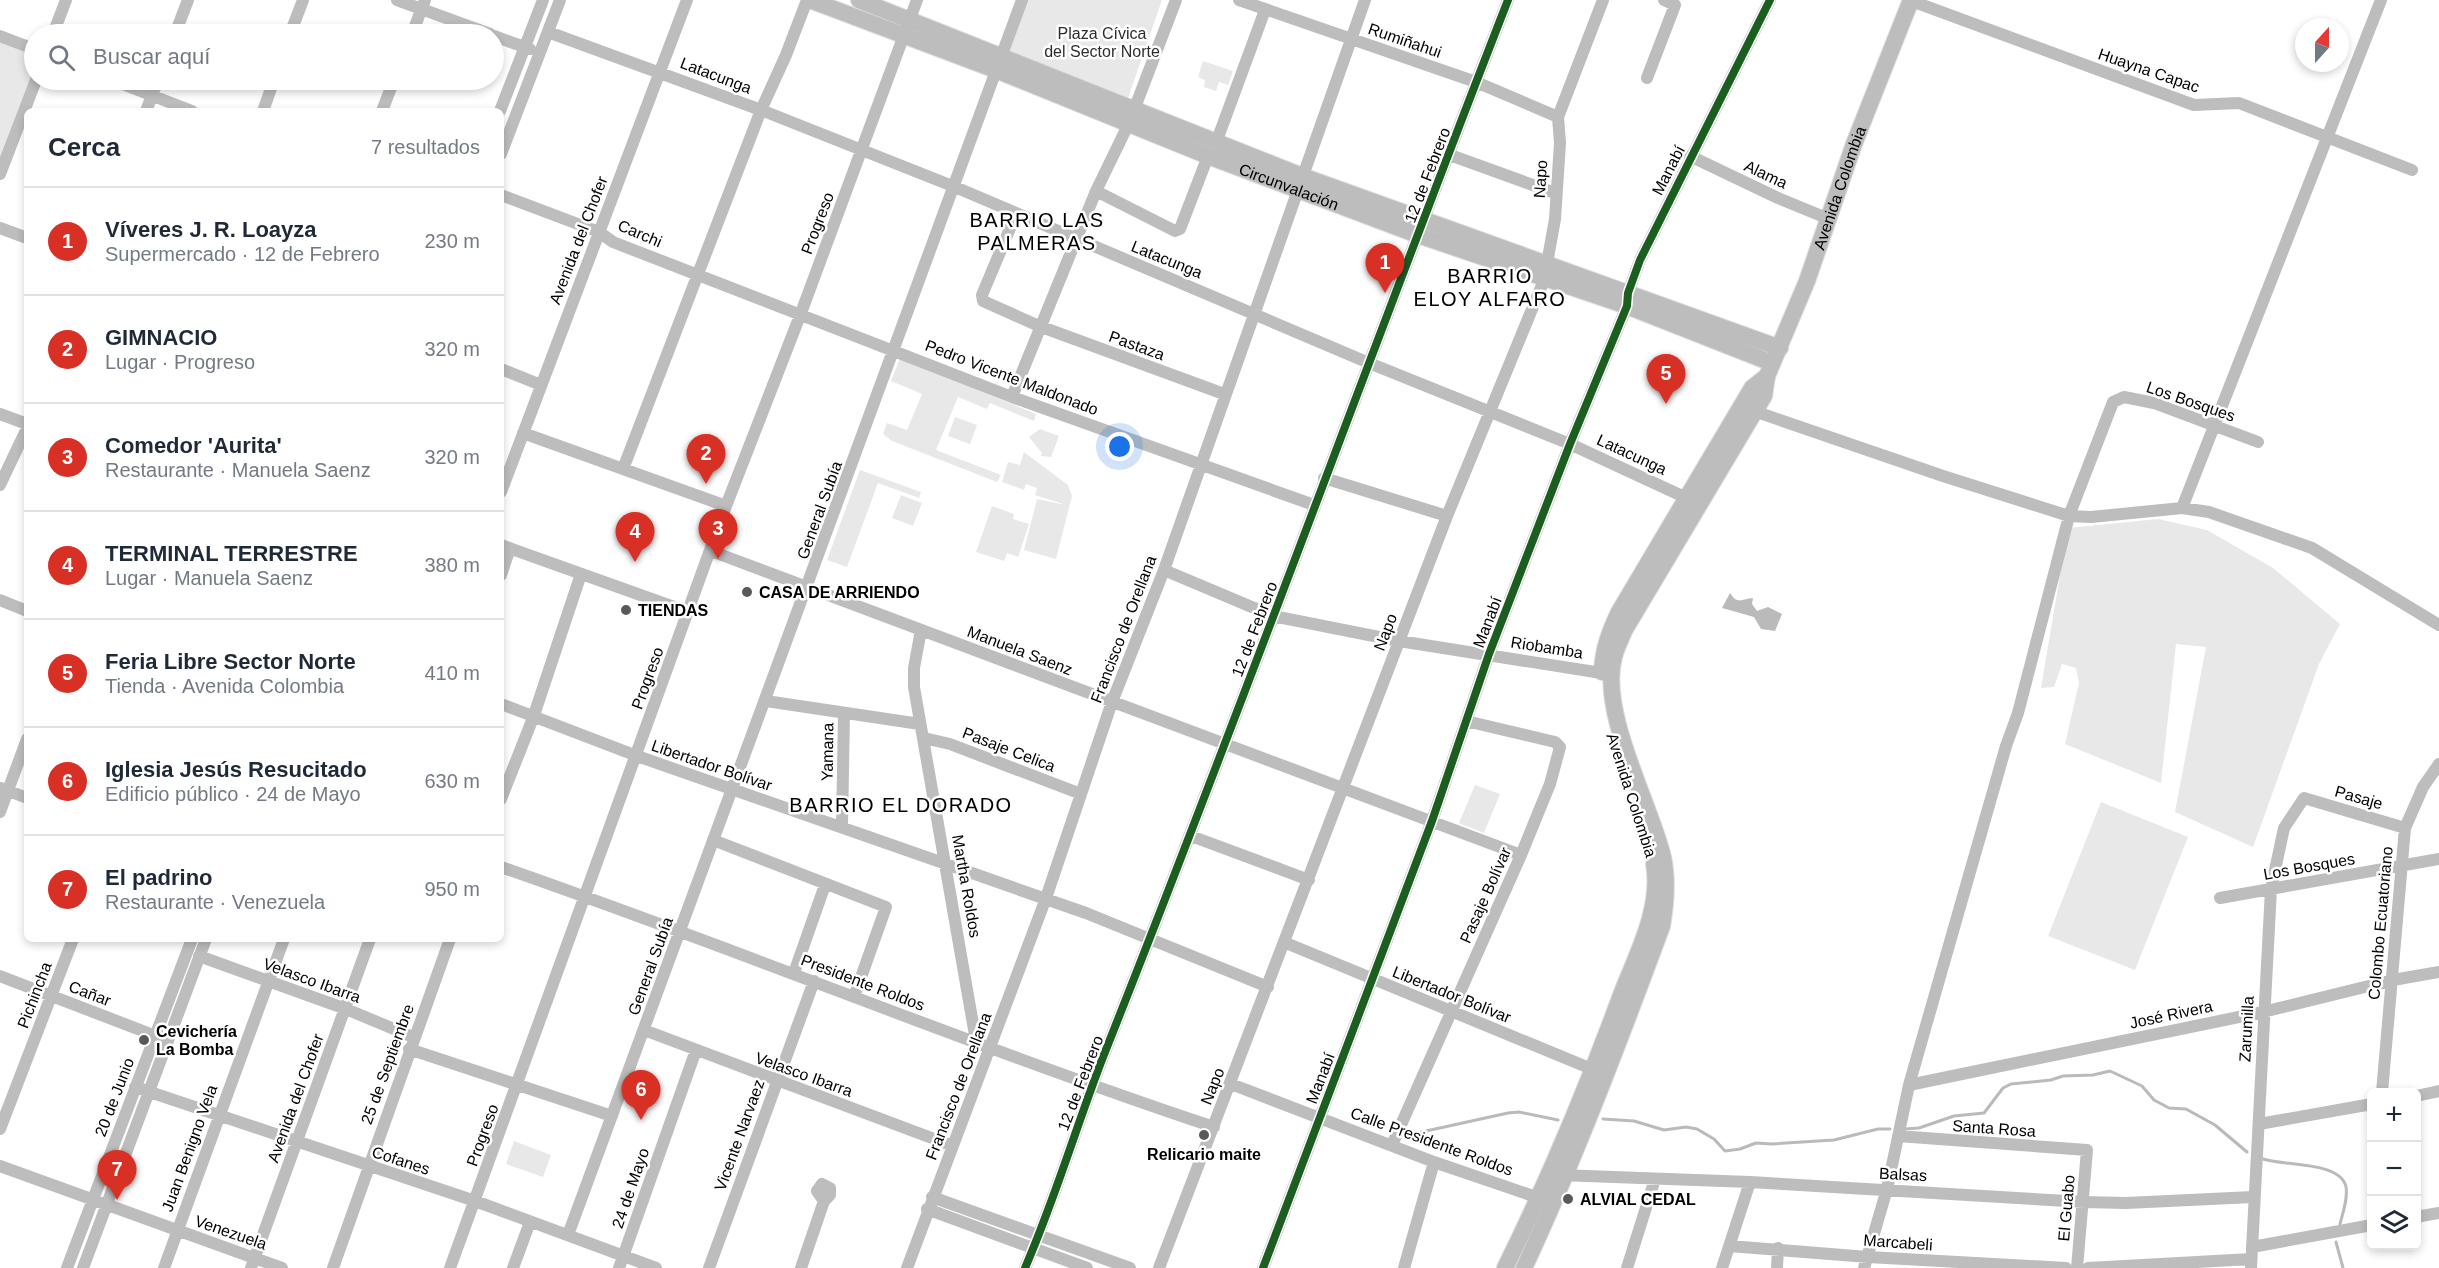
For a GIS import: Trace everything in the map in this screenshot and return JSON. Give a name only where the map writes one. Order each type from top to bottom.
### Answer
[{"type":"main road","name":"Circunvalación","points":[[808,0],[903,35],[999,62]]},
{"type":"main road","name":"Circunvalación","points":[[859,0],[909,18],[999,62],[1212,150],[1421,228],[1628,300],[1773,362]]},
{"type":"main road","name":"Avenida Colombia","points":[[1524,1268],[1547,1200],[1662,926],[1666,904],[1663,857],[1641,798],[1617,719],[1607,674],[1624,631],[1694,502],[1748,409],[1764,396],[1773,362],[1910,0]]},
{"type":"main road","name":"Avenida Colombia","points":[[1505,1268],[1547,1200]]},
{"type":"street","points":[[57,24],[66,0]]},
{"type":"street","points":[[179,24],[188,0]]},
{"type":"street","points":[[295,24],[303,0]]},
{"type":"street","points":[[397,0],[423,5],[467,24]]},
{"type":"street","points":[[501,108],[543,0]]},
{"type":"street","points":[[504,146],[560,0]]},
{"type":"street","name":"Avenida del Chofer","points":[[504,484],[687,0]]},
{"type":"street","points":[[623,469],[761,110],[808,0]]},
{"type":"street","name":"Progreso","points":[[450,1268],[726,506],[801,313],[917,0]]},
{"type":"street","name":"General Subía","points":[[568,1235],[1022,0]]},
{"type":"street","points":[[1012,397],[1039,326],[1096,191],[1131,116],[1176,0]]},
{"type":"street","name":"Rumiñahui","points":[[1239,0],[1476,82],[1558,117]]},
{"type":"street","name":"Francisco de Orellana","points":[[907,1268],[927,1209],[954,1146],[1046,898],[1112,702],[1164,570],[1224,394],[1365,0]]},
{"type":"street","name":"12 de Febrero","points":[[1025,1268],[1092,1086],[1191,836],[1324,478],[1508,0]]},
{"type":"street","name":"Napo","points":[[1159,1268],[1544,272],[1554,219],[1560,143],[1558,117],[1603,0]]},
{"type":"street","points":[[1647,78],[1670,2],[1688,0]]},
{"type":"street","name":"Manabí","points":[[1263,1268],[1432,821],[1489,654],[1628,300],[1640,260],[1770,0]]},
{"type":"street","name":"Huayna Capac","points":[[1910,0],[2194,105],[2239,103],[2412,170]]},
{"type":"street","points":[[2182,508],[2216,426],[2326,135],[2381,0]]},
{"type":"street","points":[[416,24],[423,5]]},
{"type":"street","points":[[1096,191],[1175,231],[1180,229],[1265,10]]},
{"type":"street","name":"Latacunga","points":[[548,32],[761,110],[861,152],[955,187],[1369,363],[1570,444],[1694,502]]},
{"type":"street","points":[[0,36],[24,45]]},
{"type":"street","points":[[504,39],[540,52]]},
{"type":"street","points":[[25,108],[32,90]]},
{"type":"street","points":[[139,90],[184,108]]},
{"type":"street","points":[[147,108],[154,90]]},
{"type":"street","points":[[264,108],[270,90]]},
{"type":"street","points":[[383,108],[390,90]]},
{"type":"street","points":[[0,174],[24,111]]},
{"type":"street","points":[[1450,155],[1555,193]]},
{"type":"street","name":"Alama","points":[[1690,156],[1778,198],[1829,219]]},
{"type":"street","name":"Carchi","points":[[504,196],[599,232],[613,242],[699,275]]},
{"type":"street","name":"Pastaza","points":[[1016,214],[982,295],[983,301],[1039,326],[1224,394]]},
{"type":"street","points":[[0,228],[24,237]]},
{"type":"street","name":"Pedro Vicente Maldonado","points":[[699,275],[895,349],[1012,397],[1314,505]]},
{"type":"street","points":[[504,370],[541,385]]},
{"type":"street","name":"Los Bosques","points":[[2069,516],[2113,402],[2124,397],[2145,401],[2258,442]]},
{"type":"street","points":[[1748,409],[2069,516],[2091,517],[2182,508],[2209,512],[2248,524],[2312,548],[2439,625]]},
{"type":"street","points":[[0,414],[24,423]]},
{"type":"street","points":[[523,433],[726,506]]},
{"type":"street","points":[[0,484],[24,435]]},
{"type":"street","points":[[1324,478],[1448,516]]},
{"type":"street","points":[[1866,1263],[1887,1189],[1909,1085],[2006,746],[2018,713],[2069,516]]},
{"type":"street","points":[[506,546],[688,612]]},
{"type":"street","name":"Manuela Saenz","points":[[711,551],[1521,855]]},
{"type":"street","name":"Riobamba","points":[[1164,570],[1274,616],[1400,641],[1607,674]]},
{"type":"street","points":[[504,791],[533,718],[581,574]]},
{"type":"street","points":[[0,600],[24,610]]},
{"type":"street","name":"Martha Roldos","points":[[921,630],[914,668],[920,724],[976,1041]]},
{"type":"street","points":[[766,701],[920,724]]},
{"type":"street","name":"Libertador Bolívar","points":[[504,705],[637,756],[1046,898],[1268,987]]},
{"type":"street","name":"Yamana","points":[[843,826],[844,714]]},
{"type":"street","name":"Pasaje Bolívar","points":[[1392,1145],[1521,855],[1550,784],[1560,747],[1555,742],[1466,721]]},
{"type":"street","name":"Pasaje Celica","points":[[924,738],[950,744],[1081,794]]},
{"type":"street","points":[[0,812],[4,789],[24,746]]},
{"type":"street","name":"Colombo Ecuatoriano","points":[[2382,1088],[2405,828],[2423,787],[2439,764]]},
{"type":"street","points":[[4,789],[24,797]]},
{"type":"street","name":"Pasaje","points":[[2304,798],[2405,828]]},
{"type":"street","name":"Zarumilla","points":[[2251,1258],[2271,889],[2284,828],[2304,798]]},
{"type":"street","points":[[1191,836],[1309,880]]},
{"type":"street","points":[[713,840],[886,907],[854,997]]},
{"type":"street","name":"Los Bosques","points":[[2220,898],[2439,859]]},
{"type":"street","name":"Presidente Roldos","points":[[504,868],[794,973],[1092,1086],[1214,1127]]},
{"type":"street","points":[[794,973],[825,885]]},
{"type":"street","name":"Pichincha","points":[[0,1129],[72,942]]},
{"type":"street","name":"20 de Junio","points":[[66,1268],[191,942]]},
{"type":"street","name":"20 de Junio","points":[[82,1268],[205,942]]},
{"type":"street","name":"Juan Benigno Vela","points":[[164,1268],[283,942]]},
{"type":"street","name":"Avenida del Chofer","points":[[252,1263],[369,942]]},
{"type":"street","name":"25 de Septiembre","points":[[333,1268],[413,1037],[449,942]]},
{"type":"street","name":"Libertador Bolívar","points":[[1286,943],[1600,1072]]},
{"type":"street","name":"Velasco Ibarra","points":[[199,956],[346,1009],[413,1037]]},
{"type":"street","name":"José Rivera","points":[[1909,1085],[2263,1012],[2393,980],[2439,972]]},
{"type":"street","name":"Cañar","points":[[0,976],[168,1040]]},
{"type":"street","name":"Vicente Narvaez","points":[[709,1268],[814,981]]},
{"type":"street","name":"Velasco Ibarra","points":[[644,1030],[954,1146]]},
{"type":"street","points":[[409,1049],[612,1116]]},
{"type":"street","name":"24 de Mayo","points":[[621,1262],[696,1050]]},
{"type":"street","name":"Calle Presidente Roldos","points":[[1231,1084],[1434,1162],[1547,1200]]},
{"type":"street","name":"Cofanes","points":[[135,1087],[220,1113],[296,1142],[475,1201],[568,1235],[621,1262],[656,1268]]},
{"type":"street","points":[[2421,1095],[2439,1091]]},
{"type":"street","points":[[2259,1124],[2367,1105]]},
{"type":"street","name":"Santa Rosa","points":[[1898,1136],[2087,1150]]},
{"type":"street","name":"El Guabo","points":[[2077,1268],[2087,1150]]},
{"type":"street","points":[[1404,1268],[1434,1162]]},
{"type":"street","name":"Venezuela","points":[[0,1166],[177,1231],[252,1263],[282,1268]]},
{"type":"street","name":"Balsas","points":[[1558,1175],[1887,1189],[2084,1202],[2126,1203],[2253,1197]]},
{"type":"street","points":[[1627,1268],[1655,1179]]},
{"type":"street","points":[[1722,1268],[1750,1182]]},
{"type":"street","points":[[932,1197],[1130,1268]]},
{"type":"street","points":[[801,1268],[824,1201]]},
{"type":"street","points":[[927,1209],[1087,1268]]},
{"type":"street","points":[[2421,1216],[2439,1213]]},
{"type":"street","points":[[513,1268],[530,1222]]},
{"type":"street","points":[[2088,1268],[2251,1258],[2367,1226]]},
{"type":"street","name":"Marcabeli","points":[[1729,1245],[1778,1248],[1866,1263],[2066,1268]]},
{"type":"street","points":[[1777,1268],[1778,1248]]},
{"type":"green space","name":"Plaza Cívica del Sector Norte","points":[[1024,0],[1162,0],[1128,98],[1006,50]]},
{"type":"green space","points":[[0,41],[24,50],[24,90],[27,90],[0,161]]},
{"type":"green space","points":[[1203,61],[1233,71],[1228,85],[1219,82],[1216,91],[1204,87],[1205,80],[1198,77]]},
{"type":"green space","points":[[900,358],[1036,414],[1034,421],[990,403],[987,409],[958,397],[936,450],[1001,475],[997,482],[892,441],[883,434],[887,423],[907,430],[922,394],[891,381]]},
{"type":"green space","points":[[955,417],[977,425],[970,444],[948,436]]},
{"type":"green space","points":[[1040,429],[1059,436],[1051,457],[1041,456],[1042,453],[1029,437]]},
{"type":"green space","points":[[1024,452],[1068,485],[1072,496],[1056,559],[1024,550],[1037,499],[1066,505],[1035,495],[1037,488],[1026,484],[1024,490],[1002,482],[1008,462],[1020,465]]},
{"type":"green space","points":[[860,470],[921,492],[919,498],[878,483],[847,567],[827,560]]},
{"type":"green space","points":[[901,495],[922,503],[913,526],[892,518]]},
{"type":"green space","points":[[992,506],[1014,514],[1013,519],[1029,524],[1018,557],[1007,553],[1004,561],[976,552]]},
{"type":"green space","points":[[2158,519],[2207,530],[2273,568],[2340,624],[2319,664],[2253,847],[2175,812],[2206,647],[2176,644],[2161,783],[2065,744],[2079,683],[2076,668],[2062,664],[2054,687],[2041,688],[2068,528]]},
{"type":"green space","points":[[1475,785],[1500,794],[1484,833],[1459,823]]},
{"type":"green space","points":[[2101,802],[2188,837],[2135,970],[2048,936]]},
{"type":"green space","points":[[514,1141],[551,1155],[543,1177],[506,1164]]},
{"type":"shaded area","points":[[1730,593],[1738,600],[1753,598],[1752,604],[1757,611],[1768,607],[1782,614],[1775,631],[1761,629],[1754,617],[1722,608]]},
{"type":"waterway","points":[[1905,1129],[1919,1128],[1954,1116],[1984,1113],[2003,1088],[2011,1084],[2110,1071],[2142,1086],[2154,1100],[2169,1108],[2186,1109],[2215,1125],[2247,1152]]},
{"type":"waterway","points":[[1417,1133],[1508,1113],[1519,1112],[1558,1120]]},
{"type":"waterway","points":[[1603,1119],[1634,1121],[1664,1130],[1686,1127],[1697,1129],[1714,1139],[1725,1151],[1740,1149],[1756,1143],[1834,1140],[1878,1129],[1890,1129]]},
{"type":"waterway","points":[[2263,1159],[2323,1169],[2342,1179],[2346,1187],[2346,1196],[2340,1224]]},
{"type":"waterway","points":[[2336,1242],[2343,1268]]},
{"type":"cycle path","points":[[1025,1268],[1103,1057],[1508,0]]},
{"type":"cycle path","points":[[1263,1268],[1432,821],[1489,654],[1570,444],[1627,306],[1628,293],[1640,260],[1770,0]]},
{"type":"place","name":"Víveres J. R. Loayza","points":[[1385,293]]},
{"type":"place","name":"Feria Libre Sector Norte","points":[[1666,404]]},
{"type":"place","name":"GIMNACIO","points":[[706,484]]},
{"type":"place","name":"Comedor 'Aurita'","points":[[718,559]]},
{"type":"place","name":"TERMINAL TERRESTRE","points":[[635,562]]},
{"type":"place","name":"CASA DE ARRIENDO","points":[[747,592]]},
{"type":"place","name":"TIENDAS","points":[[626,610]]},
{"type":"place","name":"Cevichería La Bomba","points":[[144,1040]]},
{"type":"place","name":"Iglesia Jesús Resucitado","points":[[641,1120]]},
{"type":"place","name":"Relicario maite","points":[[1204,1135]]},
{"type":"place","name":"ALVIAL CEDAL","points":[[1568,1199]]},
{"type":"place","name":"El padrino","points":[[117,1200]]},
{"type":"district","name":"BARRIO LAS PALMERAS","points":[[1037,232]]},
{"type":"district","name":"BARRIO ELOY ALFARO","points":[[1490,288]]},
{"type":"district","name":"BARRIO EL DORADO","points":[[901,805]]}]
